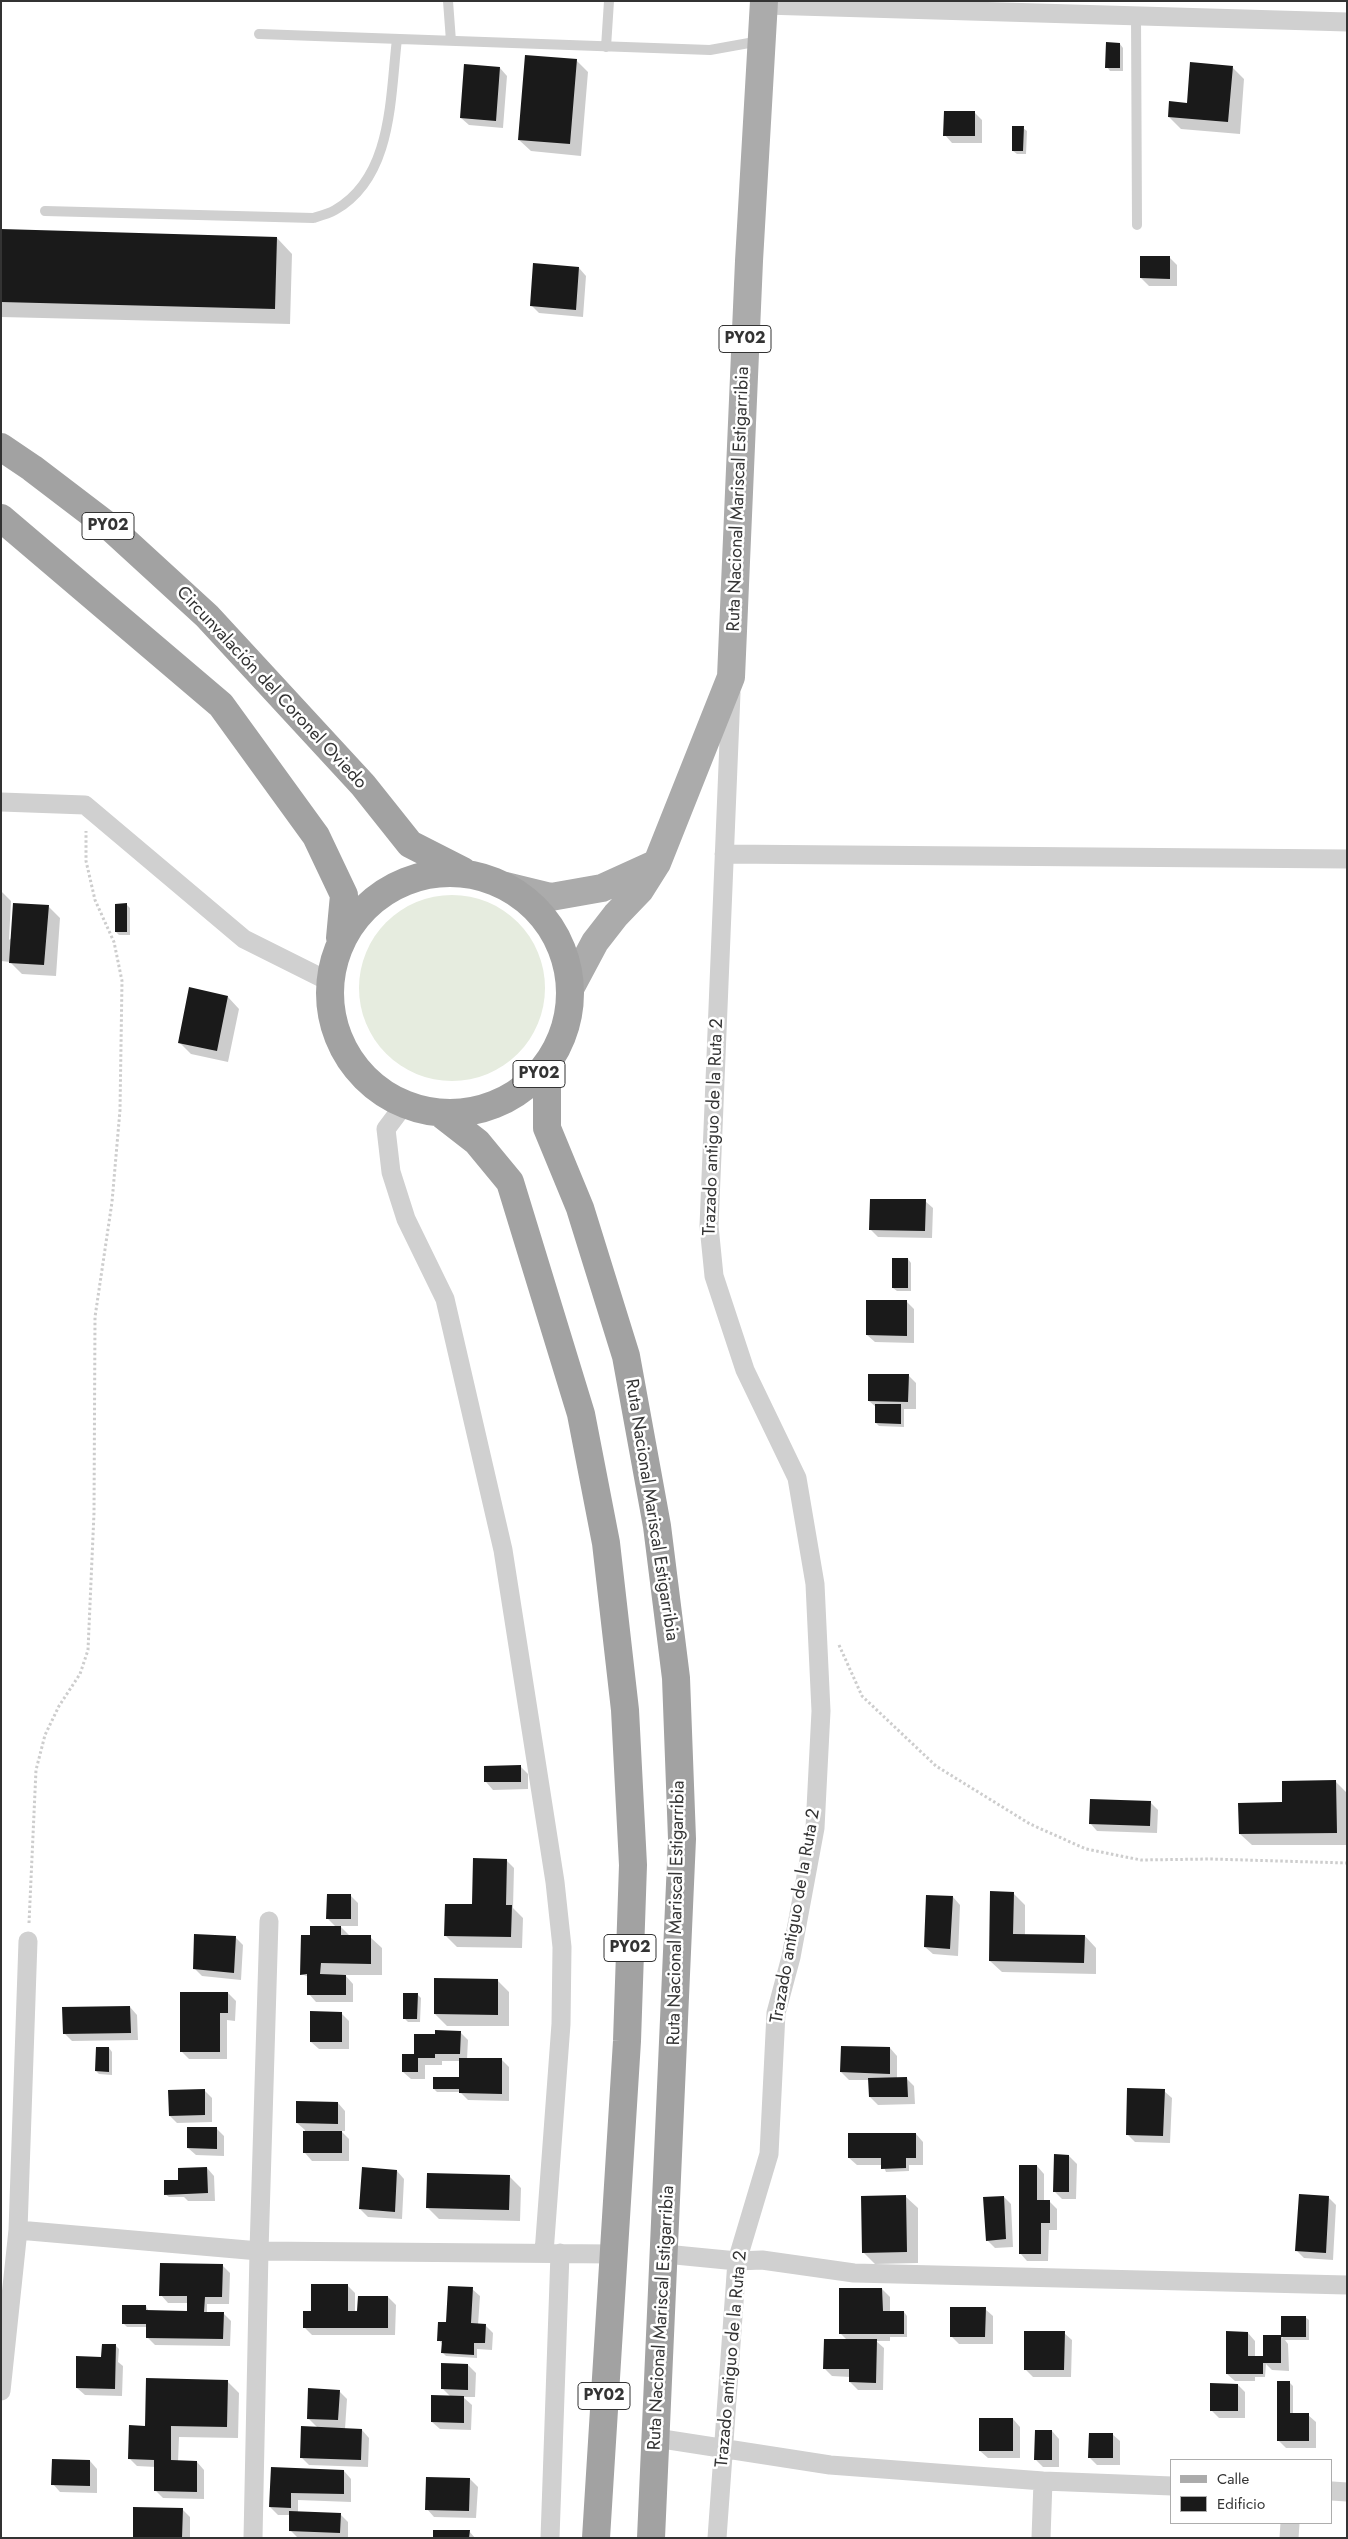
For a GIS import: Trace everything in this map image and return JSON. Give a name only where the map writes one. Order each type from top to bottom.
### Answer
[{"type":"highway","name":"Circunvalación del Coronel Oviedo","points":[[1,447],[32,468],[112,529],[207,616],[363,784],[410,844],[467,873]]},
{"type":"highway","name":"PY02","points":[[1,518],[221,704],[316,836],[344,896],[339,945],[330,982],[332,1020],[346,1056],[371,1086],[404,1106],[441,1114],[481,1111],[518,1094],[547,1066],[566,1028],[571,987],[561,946],[539,911],[506,886],[467,873],[428,874],[391,887],[360,912],[339,945]]},
{"type":"highway","name":"Ruta Nacional Mariscal Estigarribia","points":[[547,1066],[547,1128],[580,1208],[626,1356],[657,1526],[676,1678],[682,1839],[651,2538]]},
{"type":"highway","name":"PY02","points":[[441,1114],[477,1142],[510,1182],[581,1414],[606,1543],[625,1710],[633,1865],[626,2041],[596,2538]]},
{"type":"main road","name":"Ruta Nacional Mariscal Estigarribia","points":[[571,987],[595,942],[616,915],[640,890],[657,863],[731,677],[749,261],[764,3]]},
{"type":"main road","name":"PY02","points":[[506,886],[551,897],[602,888],[657,863]]},
{"type":"street","points":[[764,3],[1347,22]]},
{"type":"street","name":"Trazado antiguo de la Ruta 2","points":[[718,2538],[722,2448],[738,2261],[769,2154],[776,2013],[790,1957],[815,1828],[821,1711],[815,1584],[797,1478],[745,1370],[714,1276],[709,1226],[731,677]]},
{"type":"street","points":[[1,802],[86,805],[244,939],[330,982]]},
{"type":"street","points":[[724,854],[1347,859]]},
{"type":"street","points":[[404,1106],[386,1129],[391,1172],[406,1219],[445,1299],[503,1550],[555,1882],[562,1947],[561,2024],[552,2253],[550,2538]]},
{"type":"street","points":[[253,2538],[258,2251],[269,1921]]},
{"type":"street","points":[[1,2391],[18,2230],[28,1941]]},
{"type":"street","points":[[18,2230],[258,2251],[612,2254]]},
{"type":"street","points":[[665,2254],[738,2261],[762,2260],[854,2273],[1347,2285]]},
{"type":"street","points":[[656,2438],[830,2465],[1043,2480],[1170,2486]]},
{"type":"street","points":[[1041,2538],[1043,2480]]},
{"type":"street","points":[[1333,2492],[1347,2492]]},
{"type":"street","points":[[1289,2538],[1290,2524]]},
{"type":"lane","points":[[448,1],[451,41]]},
{"type":"lane","points":[[606,47],[609,1]]},
{"type":"lane","points":[[1136,16],[1137,225]]},
{"type":"lane","points":[[260,34],[710,50],[762,41]]},
{"type":"lane","points":[[45,212],[313,218],[335,210],[358,191],[372,168],[386,136],[396,39]]},
{"type":"path","points":[[28,1941],[36,1770],[45,1734],[59,1706],[80,1674],[88,1650],[94,1513],[95,1317],[112,1202],[120,1110],[122,981],[114,942],[95,900],[86,861],[86,805]]},
{"type":"path","points":[[836,1640],[862,1696],[936,1766],[1038,1828],[1086,1849],[1141,1860],[1211,1859],[1347,1863]]},
{"type":"shaded area","points":[[443,895],[461,895],[488,902],[518,922],[538,952],[545,979],[545,997],[538,1024],[518,1054],[488,1074],[461,1081],[443,1081],[425,1077],[408,1070],[393,1060],[380,1047],[370,1032],[363,1015],[359,997],[359,979],[363,961],[370,944],[380,929],[393,916],[408,906],[425,899]]},
{"type":"building","points":[[1106,42],[1120,43],[1120,68],[1105,68]]},
{"type":"building","points":[[525,55],[577,59],[570,144],[518,140]]},
{"type":"building","points":[[1190,62],[1233,66],[1228,122],[1168,117],[1169,101],[1187,103]]},
{"type":"building","points":[[464,64],[500,67],[496,121],[460,118]]},
{"type":"building","points":[[944,111],[975,111],[975,136],[943,136]]},
{"type":"building","points":[[1012,126],[1024,126],[1023,151],[1012,151]]},
{"type":"building","points":[[1,229],[277,237],[275,309],[1,302]]},
{"type":"building","points":[[1140,256],[1170,256],[1170,279],[1140,278]]},
{"type":"building","points":[[533,263],[579,267],[576,310],[530,306]]},
{"type":"building","points":[[13,903],[49,905],[44,965],[9,963]]},
{"type":"building","points":[[127,903],[127,932],[115,932],[115,904]]},
{"type":"building","points":[[189,987],[228,996],[217,1051],[178,1043]]},
{"type":"building","points":[[870,1199],[926,1199],[925,1231],[869,1230]]},
{"type":"building","points":[[892,1258],[908,1258],[908,1288],[892,1288]]},
{"type":"building","points":[[866,1300],[907,1300],[907,1336],[866,1335]]},
{"type":"building","points":[[868,1374],[909,1374],[908,1402],[868,1401]]},
{"type":"building","points":[[875,1404],[901,1404],[901,1424],[875,1423]]},
{"type":"building","points":[[521,1765],[521,1782],[484,1782],[484,1766]]},
{"type":"building","points":[[1336,1780],[1337,1833],[1239,1834],[1238,1803],[1282,1802],[1282,1781]]},
{"type":"building","points":[[1090,1799],[1151,1801],[1150,1826],[1089,1824]]},
{"type":"building","points":[[473,1858],[507,1859],[506,1905],[512,1905],[511,1937],[444,1936],[445,1904],[472,1904]]},
{"type":"building","points":[[990,1891],[1014,1892],[1013,1934],[1085,1935],[1084,1963],[989,1961]]},
{"type":"building","points":[[327,1894],[351,1894],[351,1919],[326,1919]]},
{"type":"building","points":[[926,1895],[953,1896],[950,1949],[924,1947]]},
{"type":"building","points":[[310,1926],[341,1926],[341,1935],[371,1935],[371,1964],[321,1963],[320,1974],[346,1975],[346,1995],[307,1995],[307,1974],[300,1975],[301,1935],[310,1935]]},
{"type":"building","points":[[194,1934],[236,1936],[234,1973],[193,1969]]},
{"type":"building","points":[[434,1978],[498,1979],[498,2015],[434,2014]]},
{"type":"building","points":[[180,1992],[228,1992],[228,2013],[220,2013],[220,2052],[180,2052]]},
{"type":"building","points":[[403,1993],[418,1993],[417,2019],[403,2019]]},
{"type":"building","points":[[130,2006],[131,2033],[63,2034],[62,2007]]},
{"type":"building","points":[[310,2011],[342,2012],[342,2042],[310,2042]]},
{"type":"building","points":[[435,2030],[461,2031],[460,2054],[435,2054],[435,2058],[418,2058],[418,2072],[402,2072],[402,2054],[414,2054],[414,2034],[435,2034]]},
{"type":"building","points":[[841,2046],[890,2047],[890,2074],[840,2072]]},
{"type":"building","points":[[96,2047],[109,2047],[109,2072],[95,2071]]},
{"type":"building","points":[[459,2058],[502,2058],[502,2094],[459,2093],[459,2089],[433,2089],[433,2077],[459,2077]]},
{"type":"building","points":[[907,2077],[908,2097],[869,2097],[868,2078]]},
{"type":"building","points":[[1127,2088],[1165,2089],[1163,2136],[1126,2135]]},
{"type":"building","points":[[205,2089],[205,2115],[169,2116],[168,2090]]},
{"type":"building","points":[[296,2101],[338,2102],[338,2124],[296,2123]]},
{"type":"building","points":[[187,2127],[217,2127],[217,2149],[187,2148]]},
{"type":"building","points":[[303,2131],[342,2131],[342,2153],[303,2153]]},
{"type":"building","points":[[848,2133],[916,2133],[916,2158],[906,2158],[906,2168],[881,2169],[881,2158],[848,2158]]},
{"type":"building","points":[[1054,2154],[1069,2155],[1069,2192],[1053,2192]]},
{"type":"building","points":[[1019,2165],[1037,2165],[1037,2200],[1050,2200],[1050,2223],[1041,2223],[1041,2254],[1019,2254]]},
{"type":"building","points":[[207,2167],[208,2193],[164,2195],[164,2180],[178,2180],[178,2168]]},
{"type":"building","points":[[362,2167],[397,2170],[395,2212],[359,2209]]},
{"type":"building","points":[[427,2173],[510,2175],[509,2210],[426,2208]]},
{"type":"building","points":[[1299,2194],[1329,2196],[1326,2253],[1295,2251]]},
{"type":"building","points":[[906,2195],[907,2252],[862,2253],[861,2196]]},
{"type":"building","points":[[1004,2196],[1006,2239],[986,2241],[983,2197]]},
{"type":"building","points":[[160,2263],[223,2264],[222,2297],[205,2297],[204,2312],[224,2312],[223,2339],[146,2338],[146,2324],[122,2324],[122,2305],[146,2305],[146,2310],[187,2311],[187,2296],[159,2296]]},
{"type":"building","points":[[311,2284],[348,2284],[348,2311],[357,2311],[358,2296],[388,2296],[388,2328],[303,2328],[303,2311],[311,2311]]},
{"type":"building","points":[[448,2286],[473,2287],[471,2323],[486,2324],[485,2343],[474,2343],[474,2355],[441,2353],[442,2341],[437,2341],[438,2322],[446,2322]]},
{"type":"building","points":[[839,2288],[882,2288],[883,2311],[904,2311],[904,2334],[839,2334]]},
{"type":"building","points":[[950,2307],[986,2307],[985,2337],[950,2337]]},
{"type":"building","points":[[1281,2316],[1306,2316],[1306,2337],[1281,2337],[1281,2363],[1263,2363],[1263,2374],[1226,2374],[1226,2331],[1248,2332],[1248,2356],[1263,2356],[1263,2335],[1281,2335]]},
{"type":"building","points":[[1024,2331],[1065,2331],[1064,2370],[1024,2370]]},
{"type":"building","points":[[824,2339],[877,2339],[876,2383],[849,2382],[849,2369],[823,2369]]},
{"type":"building","points":[[102,2344],[116,2344],[115,2389],[76,2388],[76,2356],[101,2357]]},
{"type":"building","points":[[441,2363],[468,2364],[468,2390],[441,2389]]},
{"type":"building","points":[[146,2378],[228,2380],[227,2427],[171,2426],[171,2460],[197,2461],[197,2492],[154,2491],[154,2460],[128,2459],[129,2425],[145,2426]]},
{"type":"building","points":[[1277,2381],[1290,2381],[1290,2413],[1309,2413],[1309,2441],[1277,2441]]},
{"type":"building","points":[[1210,2383],[1238,2384],[1238,2411],[1210,2411]]},
{"type":"building","points":[[308,2388],[340,2390],[338,2420],[307,2419]]},
{"type":"building","points":[[431,2395],[464,2396],[464,2423],[431,2422]]},
{"type":"building","points":[[979,2418],[1013,2418],[1013,2451],[979,2451]]},
{"type":"building","points":[[301,2426],[362,2429],[361,2460],[300,2458]]},
{"type":"building","points":[[1035,2430],[1052,2430],[1052,2460],[1034,2460]]},
{"type":"building","points":[[1089,2433],[1113,2433],[1113,2458],[1088,2458]]},
{"type":"building","points":[[52,2459],[90,2460],[90,2486],[51,2485]]},
{"type":"building","points":[[271,2467],[344,2470],[344,2494],[291,2493],[291,2508],[269,2507]]},
{"type":"building","points":[[426,2477],[470,2478],[469,2511],[425,2510]]},
{"type":"building","points":[[133,2507],[183,2508],[182,2538],[133,2538]]},
{"type":"building","points":[[289,2511],[341,2513],[340,2533],[289,2531]]},
{"type":"building","points":[[433,2530],[470,2530],[469,2538],[433,2538]]}]
